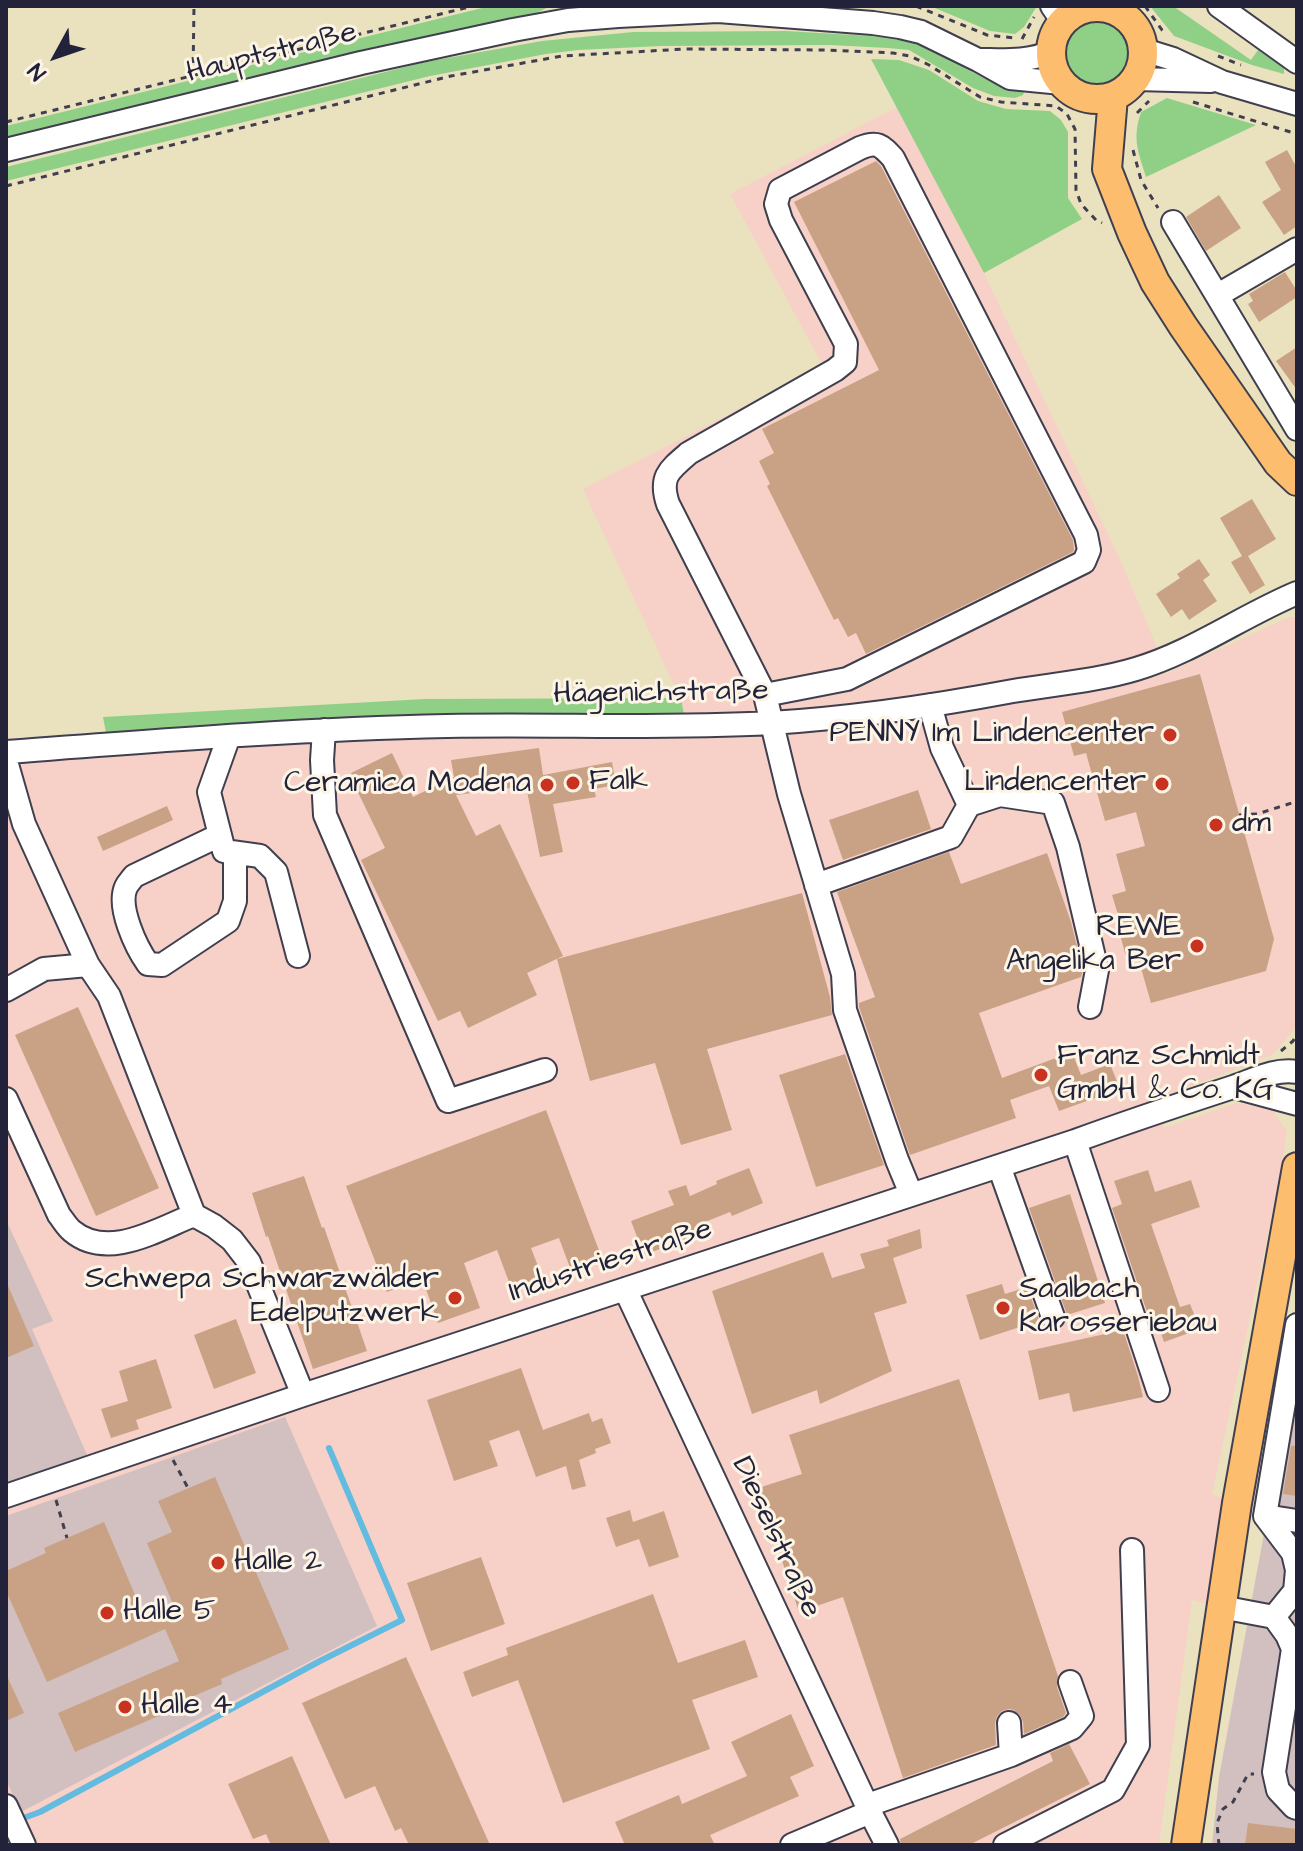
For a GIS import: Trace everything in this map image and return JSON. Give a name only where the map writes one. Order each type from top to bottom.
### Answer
[{"type":"main road","points":[[1127,8],[1144,50],[1143,89],[1126,90],[1098,100],[1073,90],[1056,74],[1051,52],[1065,11],[1127,8]]},
{"type":"main road","points":[[1073,90],[1155,282],[1288,472],[1297,503]]},
{"type":"main road","points":[[1107,169],[1113,97]]},
{"type":"main road","points":[[1186,1845],[1237,1503],[1297,1167]]},
{"type":"street","points":[[1219,6],[1297,62]]},
{"type":"street","name":"Hauptstraße","points":[[6,150],[482,36],[568,20],[618,16],[718,11],[873,23],[921,32],[1010,78],[1073,90]]},
{"type":"street","points":[[1144,50],[1173,59],[1222,82],[1296,99]]},
{"type":"street","name":"Hauptstraße","points":[[978,60],[1024,60],[1051,52]]},
{"type":"street","points":[[1143,89],[1222,82]]},
{"type":"street","points":[[765,695],[847,679],[1084,562],[1089,550],[1086,535],[893,158],[881,146],[870,144],[860,148],[780,190],[776,204],[781,220],[846,344],[845,362],[689,453],[670,470],[663,487],[668,504],[765,695],[770,723],[843,974],[845,1010],[911,1194]]},
{"type":"street","points":[[1173,222],[1297,429]]},
{"type":"street","points":[[1218,295],[1297,249]]},
{"type":"street","name":"Hägenichstraße","points":[[6,752],[324,730],[770,723],[846,716],[1088,680],[1136,669],[1175,654],[1297,593]]},
{"type":"street","points":[[930,705],[942,748],[969,805]]},
{"type":"street","points":[[324,730],[325,815],[448,1101],[545,1070]]},
{"type":"street","points":[[229,736],[209,792],[224,851],[260,856],[276,872],[298,956]]},
{"type":"street","points":[[6,761],[24,824],[88,965],[109,996],[194,1215],[232,1240],[249,1262],[303,1395]]},
{"type":"street","points":[[816,885],[951,837],[969,805],[1000,795],[1053,803],[1068,847],[1097,970],[1090,1007]]},
{"type":"street","points":[[220,835],[134,876],[125,889],[126,917],[136,947],[148,964],[162,965],[228,921],[235,901],[235,853]]},
{"type":"street","points":[[6,990],[44,969],[88,965]]},
{"type":"street","name":"Industriestraße","points":[[6,1496],[1271,1073],[1297,1072]]},
{"type":"street","points":[[1234,1087],[1297,1104]]},
{"type":"street","points":[[6,1099],[59,1215],[72,1231],[91,1241],[111,1244],[133,1240],[194,1215]]},
{"type":"street","points":[[1075,1141],[1158,1390]]},
{"type":"street","points":[[999,1166],[1053,1317]]},
{"type":"street","name":"Dieselstraße","points":[[625,1289],[887,1845]]},
{"type":"street","points":[[1265,1516],[1297,1325]]},
{"type":"street","points":[[1265,1516],[1293,1553],[1297,1570],[1295,1591],[1274,1617]]},
{"type":"street","points":[[1265,1516],[1297,1521]]},
{"type":"street","points":[[1005,1845],[1113,1790],[1138,1745],[1132,1550]]},
{"type":"street","points":[[1221,1607],[1274,1617],[1293,1649],[1274,1772],[1278,1790],[1297,1808]]},
{"type":"street","points":[[792,1845],[869,1808],[1011,1755],[1072,1728],[1082,1716],[1070,1682]]},
{"type":"street","points":[[1009,1723],[1011,1755]]},
{"type":"street","points":[[8,1809],[23,1842]]},
{"type":"path","points":[[193,75],[194,6]]},
{"type":"path","points":[[6,122],[473,6]]},
{"type":"path","points":[[916,6],[987,35],[1022,39],[1030,22],[1065,11]]},
{"type":"path","points":[[1127,8],[1171,38]]},
{"type":"path","points":[[6,186],[451,76],[562,56],[685,49],[880,52],[910,56],[980,97],[1001,102],[1056,106],[1067,114],[1075,129],[1076,190],[1081,204],[1096,220],[1132,233]]},
{"type":"path","points":[[1133,121],[1143,89]]},
{"type":"path","points":[[1185,100],[1297,134]]},
{"type":"path","points":[[1131,142],[1141,180],[1155,205],[1173,222]]},
{"type":"path","points":[[1239,815],[1257,814],[1295,802]]},
{"type":"path","points":[[163,1443],[188,1488]]},
{"type":"path","points":[[50,1481],[67,1538]]},
{"type":"path","points":[[1219,1845],[1217,1823],[1223,1809],[1233,1802],[1248,1774],[1274,1772]]},
{"type":"shaded area","points":[[897,107],[984,273],[1124,568],[1157,648],[1094,678],[1167,673],[1289,617],[1297,617],[1297,1016],[1294,1030],[1272,1055],[1155,1100],[1164,1128],[1236,1103],[1271,1109],[1287,1131],[1280,1178],[1212,1494],[1237,1503],[1221,1607],[1192,1600],[1159,1845],[11,1845],[6,1835],[6,738],[107,738],[683,715],[680,698],[583,489],[823,366],[730,194]]},
{"type":"shaded area","points":[[6,1220],[53,1321],[32,1329],[87,1455],[6,1484]]},
{"type":"shaded area","points":[[1297,1355],[1297,1845],[1212,1845],[1219,1777]]},
{"type":"shaded area","points":[[285,1417],[377,1626],[21,1812],[6,1780],[6,1516]]},
{"type":"green space","points":[[490,6],[551,6],[534,14],[423,38],[6,141],[6,126]]},
{"type":"green space","points":[[930,6],[1037,6],[1024,27],[1015,34],[990,31]]},
{"type":"green space","points":[[1150,6],[1173,6],[1251,60],[1258,50],[1284,68],[1284,74],[1174,36]]},
{"type":"green space","points":[[1105,16],[1124,26],[1132,38],[1132,66],[1124,78],[1112,86],[1091,88],[1072,78],[1064,66],[1062,45],[1072,26],[1084,18]]},
{"type":"green space","points":[[786,31],[888,37],[918,43],[987,80],[1025,89],[1023,95],[1015,98],[994,96],[973,88],[909,50],[888,48],[830,45],[661,46],[578,50],[430,76],[6,181],[6,167],[425,62],[542,41],[633,32]]},
{"type":"green space","points":[[871,59],[899,60],[929,70],[978,101],[1006,109],[1050,111],[1061,120],[1068,132],[1068,198],[1082,219],[984,273]]},
{"type":"green space","points":[[1167,98],[1256,125],[1146,177],[1137,145],[1138,121],[1141,112]]},
{"type":"green space","points":[[681,698],[684,715],[107,738],[103,717],[425,699]]},
{"type":"building","points":[[1287,150],[1297,168],[1297,226],[1284,235],[1262,202],[1281,190],[1265,162]]},
{"type":"building","points":[[876,161],[1073,540],[1074,549],[866,654],[856,633],[848,637],[838,618],[834,620],[767,486],[770,484],[759,461],[774,453],[762,429],[879,370],[794,202]]},
{"type":"building","points":[[1219,195],[1241,228],[1206,251],[1186,217]]},
{"type":"building","points":[[1285,272],[1297,291],[1297,297],[1259,322],[1248,304],[1253,301],[1249,294]]},
{"type":"building","points":[[1297,347],[1297,390],[1276,361]]},
{"type":"building","points":[[1252,499],[1276,539],[1248,556],[1265,585],[1250,594],[1231,562],[1242,556],[1220,518]]},
{"type":"building","points":[[1199,559],[1210,575],[1203,580],[1217,601],[1189,620],[1182,609],[1171,617],[1156,594],[1180,578],[1177,574]]},
{"type":"building","name":"Lindencenter","points":[[1200,674],[1274,939],[1266,971],[1151,1003],[1137,954],[1126,957],[1112,895],[1126,891],[1116,854],[1145,846],[1136,812],[1105,821],[1086,753],[1074,756],[1062,712]]},
{"type":"building","points":[[539,748],[543,775],[612,762],[616,785],[594,789],[596,797],[553,804],[563,852],[540,857],[526,786],[456,795],[476,836],[500,824],[563,956],[527,973],[537,995],[468,1028],[460,1011],[438,1021],[361,860],[385,848],[351,773],[392,753],[413,797],[454,777],[451,760]]},
{"type":"building","points":[[918,790],[931,829],[843,860],[829,820]]},
{"type":"building","points":[[167,806],[173,820],[103,851],[97,837]]},
{"type":"building","points":[[949,852],[961,884],[1047,853],[1071,922],[1083,970],[1081,977],[979,1013],[1002,1078],[1072,1052],[1081,1075],[1110,1064],[1120,1089],[1059,1111],[1049,1086],[1010,1100],[1016,1118],[910,1155],[859,1007],[859,1003],[875,997],[837,892]]},
{"type":"building","points":[[802,893],[832,1015],[707,1049],[732,1130],[681,1145],[655,1063],[590,1081],[557,959]]},
{"type":"building","points":[[78,1007],[159,1188],[96,1216],[15,1035]]},
{"type":"building","points":[[845,1054],[884,1165],[816,1187],[779,1075]]},
{"type":"building","points":[[546,1110],[603,1261],[572,1273],[559,1238],[531,1248],[543,1279],[512,1290],[497,1250],[464,1263],[480,1308],[438,1323],[422,1278],[387,1292],[346,1186]]},
{"type":"building","points":[[749,1168],[763,1203],[732,1216],[730,1212],[700,1224],[704,1232],[644,1255],[631,1221],[674,1205],[668,1191],[686,1185],[690,1196],[717,1184],[716,1181]]},
{"type":"building","points":[[1148,1170],[1155,1192],[1191,1180],[1200,1207],[1151,1224],[1180,1307],[1190,1304],[1200,1329],[1164,1342],[1153,1310],[1147,1312],[1112,1208],[1122,1204],[1114,1181]]},
{"type":"building","points":[[304,1176],[367,1351],[313,1369],[252,1193]]},
{"type":"building","points":[[1070,1194],[1105,1303],[1067,1315],[1029,1208]]},
{"type":"building","points":[[920,1229],[922,1248],[893,1258],[907,1303],[874,1313],[892,1371],[820,1404],[817,1390],[752,1414],[712,1291],[823,1252],[832,1278],[865,1268],[860,1254],[889,1246],[887,1240]]},
{"type":"building","points":[[6,1281],[34,1346],[6,1358]]},
{"type":"building","name":"Saalbach Karosseriebau","points":[[1002,1284],[1005,1294],[1027,1287],[1041,1324],[1023,1329],[1023,1326],[980,1340],[966,1295]]},
{"type":"building","points":[[236,1319],[256,1373],[214,1389],[194,1335]]},
{"type":"building","points":[[1123,1330],[1143,1397],[1073,1412],[1069,1393],[1039,1400],[1028,1351]]},
{"type":"building","points":[[156,1359],[172,1408],[136,1420],[139,1429],[111,1438],[101,1409],[128,1401],[119,1371]]},
{"type":"building","points":[[521,1368],[543,1430],[589,1413],[592,1422],[602,1418],[611,1443],[579,1460],[586,1486],[572,1490],[566,1466],[536,1477],[519,1430],[489,1441],[498,1466],[454,1481],[427,1400]]},
{"type":"building","points":[[959,1379],[1058,1676],[1057,1687],[1066,1713],[1024,1734],[1020,1715],[1014,1710],[1002,1711],[995,1723],[996,1745],[903,1778],[843,1597],[799,1612],[758,1488],[802,1474],[789,1435]]},
{"type":"building","points":[[1291,1446],[1297,1446],[1297,1496],[1283,1494]]},
{"type":"building","points":[[215,1477],[289,1649],[221,1679],[222,1684],[189,1698],[191,1702],[75,1752],[58,1713],[179,1661],[165,1629],[47,1682],[6,1591],[6,1571],[46,1553],[44,1548],[104,1522],[144,1616],[173,1604],[147,1543],[172,1532],[158,1501]]},
{"type":"building","points":[[630,1510],[633,1522],[664,1511],[679,1557],[649,1567],[639,1539],[616,1547],[606,1518]]},
{"type":"building","points":[[481,1557],[505,1624],[431,1651],[407,1583]]},
{"type":"building","points":[[653,1594],[678,1663],[745,1640],[758,1677],[692,1700],[710,1749],[563,1803],[518,1680],[472,1697],[463,1672],[508,1655],[506,1648]]},
{"type":"building","points":[[406,1657],[490,1845],[409,1845],[401,1828],[395,1831],[375,1786],[345,1799],[302,1703]]},
{"type":"building","points":[[6,1674],[24,1713],[6,1721]]},
{"type":"building","points":[[791,1714],[814,1766],[790,1777],[799,1796],[710,1835],[715,1845],[625,1845],[615,1822],[679,1795],[682,1804],[747,1776],[731,1742]]},
{"type":"building","points":[[1069,1744],[1090,1784],[969,1845],[901,1845],[900,1839],[1053,1761],[1050,1753]]},
{"type":"building","points":[[292,1756],[331,1845],[271,1845],[266,1834],[253,1839],[228,1784]]},
{"type":"building","points":[[1248,1823],[1297,1829],[1297,1845],[1245,1845]]},
{"type":"waterway","points":[[18,1820],[40,1812],[402,1620],[329,1448]]},
{"type":"place","name":"PENNY Im Lindencenter","points":[[1170,735]]},
{"type":"place","name":"Falk","points":[[573,783]]},
{"type":"place","name":"Lindencenter","points":[[1162,784]]},
{"type":"place","name":"Ceramica Modena","points":[[547,785]]},
{"type":"place","name":"dm","points":[[1216,825]]},
{"type":"place","name":"REWE Angelika Ber","points":[[1197,946]]},
{"type":"place","name":"Franz Schmidt GmbH & Co. KG","points":[[1041,1075]]},
{"type":"place","name":"Schwepa Schwarzwälder Edelputzwerk","points":[[455,1298]]},
{"type":"place","name":"Saalbach Karosseriebau","points":[[1003,1308]]},
{"type":"place","name":"Halle 2","points":[[218,1563]]},
{"type":"place","name":"Halle 5","points":[[107,1613]]},
{"type":"place","name":"Halle 4","points":[[125,1707]]}]
